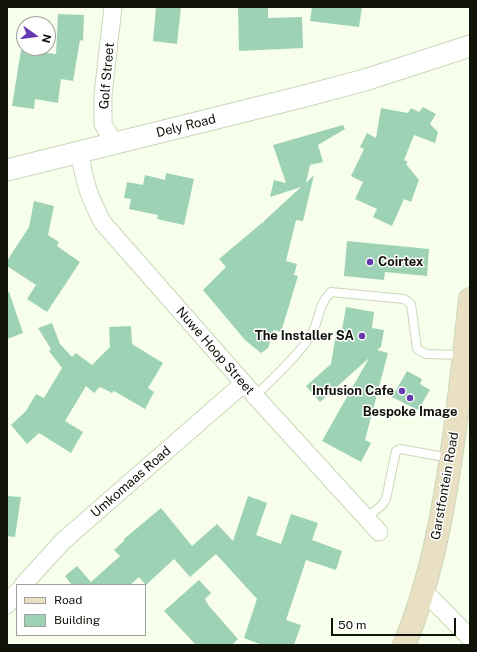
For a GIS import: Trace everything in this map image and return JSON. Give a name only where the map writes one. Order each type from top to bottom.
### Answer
[{"type":"main road","name":"Garstfontein Road","points":[[404,645],[424,591],[441,519],[451,458],[470,299]]},
{"type":"street","name":"Golf Street","points":[[113,7],[103,102],[103,124],[114,143]]},
{"type":"street","name":"Dely Road","points":[[365,80],[470,46]]},
{"type":"street","name":"Dely Road","points":[[7,170],[80,153],[114,143],[365,80],[470,61]]},
{"type":"street","name":"Nuwe Hoop Street","points":[[80,153],[84,180],[92,204],[103,223],[243,384],[378,532]]},
{"type":"street","name":"Umkomaas Road","points":[[24,584],[63,541],[243,384]]},
{"type":"street","points":[[424,591],[470,638]]},
{"type":"street","points":[[7,604],[16,593]]},
{"type":"lane","points":[[255,396],[309,339],[316,325],[320,308],[325,298],[331,292],[404,299],[411,304],[416,349],[426,354],[464,355]]},
{"type":"lane","points":[[366,518],[382,505],[386,499],[396,451],[400,449],[451,458]]},
{"type":"building","points":[[156,7],[181,7],[177,44],[153,41]]},
{"type":"building","points":[[238,7],[268,7],[268,18],[302,17],[303,48],[239,51]]},
{"type":"building","points":[[312,7],[362,7],[359,27],[310,21]]},
{"type":"building","points":[[58,14],[84,15],[83,41],[80,40],[73,81],[61,79],[58,103],[35,99],[34,109],[12,106],[20,56],[56,56]]},
{"type":"building","points":[[423,107],[436,114],[430,124],[438,132],[435,143],[414,135],[404,160],[408,162],[406,164],[419,180],[411,202],[404,199],[392,226],[373,217],[377,209],[355,199],[363,182],[351,176],[364,149],[360,147],[367,133],[376,138],[381,108],[408,113],[411,108],[419,112]]},
{"type":"building","points":[[343,125],[345,129],[318,145],[323,162],[310,165],[306,183],[314,175],[303,221],[296,220],[286,261],[297,264],[294,275],[298,276],[281,332],[274,330],[268,348],[261,353],[245,340],[203,290],[226,267],[219,259],[263,222],[263,224],[264,221],[301,187],[270,197],[274,180],[286,183],[273,145]]},
{"type":"building","points":[[166,173],[194,179],[184,225],[157,219],[158,215],[129,209],[131,199],[124,198],[127,182],[143,185],[145,175],[165,180]]},
{"type":"building","points":[[34,201],[54,206],[48,235],[59,242],[57,246],[80,262],[47,312],[27,299],[36,285],[7,266],[7,261],[29,227]]},
{"type":"building","points":[[347,241],[429,249],[427,276],[385,272],[384,280],[344,276]]},
{"type":"building","points":[[7,292],[9,292],[23,333],[7,339]]},
{"type":"building","points":[[346,307],[374,312],[372,328],[384,330],[381,347],[377,350],[388,353],[365,440],[371,443],[361,462],[322,441],[369,358],[320,402],[306,386],[331,364],[336,334],[341,335]]},
{"type":"building","points":[[52,323],[60,344],[72,357],[76,353],[92,365],[110,347],[109,327],[131,326],[132,344],[163,363],[148,388],[154,392],[145,409],[114,391],[112,393],[100,387],[94,393],[86,386],[65,421],[83,432],[71,453],[39,433],[27,444],[11,425],[26,411],[36,394],[44,398],[62,368],[49,351],[51,349],[38,328]]},
{"type":"building","points":[[407,371],[422,379],[420,384],[430,390],[418,410],[392,397]]},
{"type":"building","points":[[7,496],[21,497],[15,537],[7,536]]},
{"type":"building","points":[[248,496],[267,503],[256,535],[281,544],[291,514],[318,523],[312,540],[342,551],[336,570],[306,560],[286,620],[301,625],[294,645],[262,645],[244,638],[257,599],[216,554],[190,577],[174,559],[146,585],[139,577],[131,584],[71,584],[65,576],[77,566],[91,582],[120,556],[114,550],[124,541],[124,539],[161,508],[192,546],[217,524],[233,541]]},
{"type":"building","points":[[199,580],[211,593],[205,599],[209,606],[238,639],[232,645],[196,645],[164,611]]},
{"type":"place","name":"Coirtex","points":[[370,262]]},
{"type":"place","name":"The Installer SA","points":[[362,336]]},
{"type":"place","name":"Infusion Cafe","points":[[402,391]]},
{"type":"place","name":"Bespoke Image","points":[[410,398]]}]
